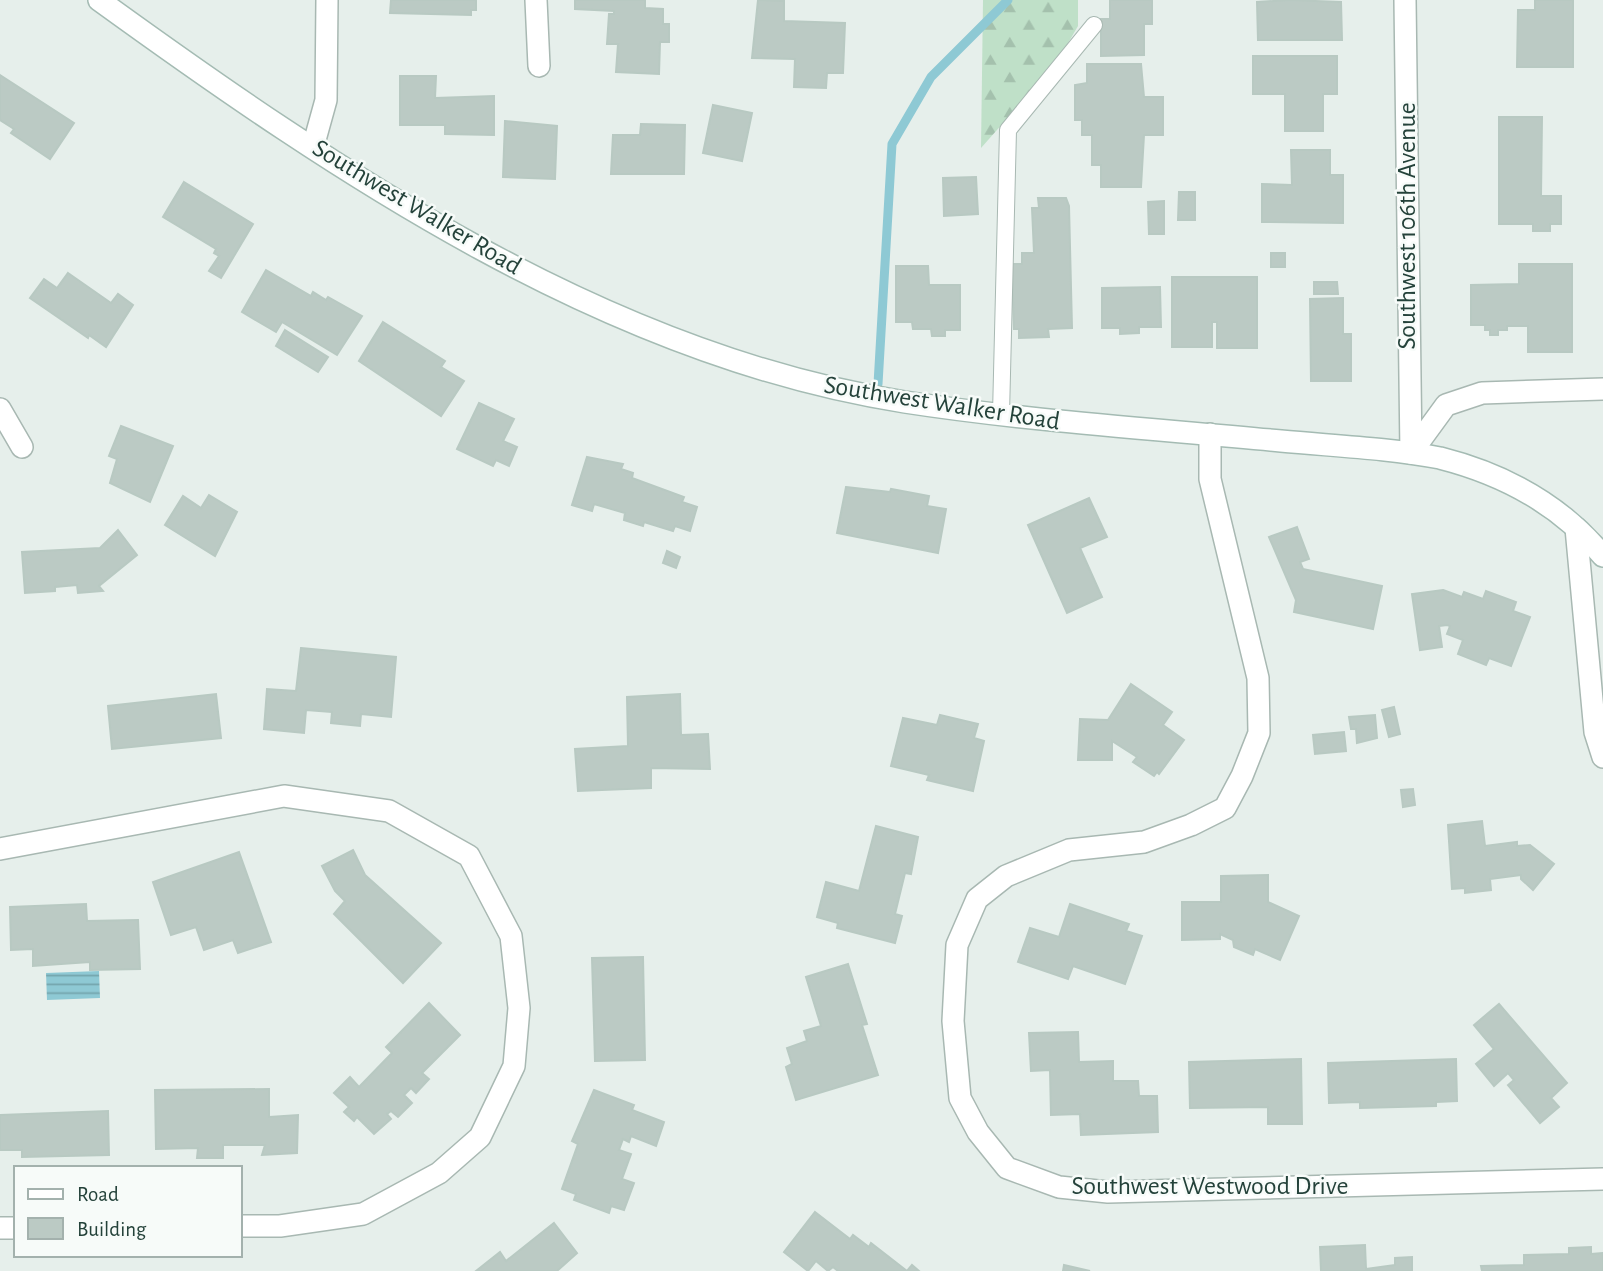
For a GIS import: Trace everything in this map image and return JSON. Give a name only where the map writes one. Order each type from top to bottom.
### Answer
[{"type":"street","name":"Southwest Walker Road","points":[[99,0],[313,147],[420,213],[562,291],[686,346],[742,365],[835,389],[904,402],[1001,414],[1411,453],[1496,474],[1547,505],[1576,528],[1603,555]]},
{"type":"street","points":[[313,147],[326,100],[327,0]]},
{"type":"street","points":[[536,0],[539,66]]},
{"type":"street","name":"Southwest 106th Avenue","points":[[1405,0],[1411,453]]},
{"type":"street","points":[[1411,453],[1446,405],[1482,393],[1603,389]]},
{"type":"street","points":[[0,409],[22,447]]},
{"type":"street","name":"Southwest Westwood Drive","points":[[1210,434],[1210,479],[1258,678],[1259,733],[1225,808],[1191,825],[1144,842],[1069,850],[1006,876],[977,899],[957,945],[953,1021],[960,1098],[978,1132],[1007,1168],[1059,1187],[1108,1192],[1603,1179]]},
{"type":"street","points":[[1576,528],[1595,732],[1603,757]]},
{"type":"street","points":[[0,849],[284,796],[389,811],[469,856],[511,936],[519,1008],[513,1066],[480,1137],[439,1172],[363,1214],[281,1226],[242,1226]]},
{"type":"lane","points":[[1001,414],[1008,130],[1094,25]]},
{"type":"green space","points":[[983,0],[1078,0],[1078,26],[1057,62],[981,148]]},
{"type":"water","points":[[99,971],[100,998],[47,1000],[46,973]]},
{"type":"building","points":[[391,0],[476,0],[476,10],[471,10],[471,15],[390,13]]},
{"type":"building","points":[[575,0],[645,0],[645,8],[663,9],[663,24],[669,24],[669,42],[660,42],[659,74],[616,72],[618,44],[607,44],[609,14],[614,14],[614,11],[575,9]]},
{"type":"building","points":[[758,0],[784,1],[784,21],[845,23],[843,73],[827,73],[826,88],[794,87],[795,59],[752,58]]},
{"type":"building","points":[[1110,0],[1152,0],[1152,24],[1144,24],[1144,55],[1101,56],[1101,19],[1110,19]]},
{"type":"building","points":[[1535,0],[1573,0],[1573,67],[1517,67],[1518,10],[1535,10]]},
{"type":"building","points":[[1257,2],[1341,2],[1342,40],[1258,40]]},
{"type":"building","points":[[1253,56],[1337,56],[1337,94],[1323,94],[1323,131],[1285,131],[1285,94],[1253,94]]},
{"type":"building","points":[[1087,64],[1141,64],[1144,97],[1163,97],[1163,135],[1144,135],[1141,187],[1101,187],[1101,165],[1092,165],[1092,135],[1082,135],[1082,120],[1075,120],[1075,85],[1087,83]]},
{"type":"building","points":[[0,75],[74,123],[50,159],[11,133],[14,129],[0,120]]},
{"type":"building","points":[[400,76],[436,76],[435,98],[494,96],[494,135],[445,134],[445,125],[400,125]]},
{"type":"building","points":[[713,105],[752,113],[742,161],[703,153]]},
{"type":"building","points":[[1499,117],[1542,117],[1541,196],[1561,196],[1561,224],[1550,224],[1550,231],[1533,231],[1533,224],[1499,224]]},
{"type":"building","points":[[505,121],[557,126],[555,179],[503,177]]},
{"type":"building","points":[[641,124],[685,125],[684,174],[611,174],[613,135],[640,135]]},
{"type":"building","points":[[1291,150],[1330,150],[1330,175],[1343,175],[1343,223],[1262,222],[1262,184],[1292,185]]},
{"type":"building","points":[[976,177],[978,214],[944,216],[943,178]]},
{"type":"building","points":[[184,182],[253,224],[221,278],[209,271],[219,256],[214,253],[216,249],[163,217]]},
{"type":"building","points":[[1179,192],[1195,192],[1195,220],[1178,220]]},
{"type":"building","points":[[1038,198],[1066,198],[1069,206],[1072,328],[1048,329],[1049,337],[1019,338],[1019,329],[1014,329],[1012,264],[1022,264],[1022,253],[1034,253],[1032,208],[1039,208]]},
{"type":"building","points":[[1164,201],[1164,234],[1149,234],[1148,202]]},
{"type":"building","points":[[1271,253],[1285,253],[1285,267],[1271,267]]},
{"type":"building","points":[[1519,264],[1572,264],[1572,352],[1528,352],[1528,326],[1507,326],[1507,330],[1498,330],[1498,335],[1490,335],[1490,330],[1485,330],[1485,325],[1471,325],[1471,285],[1519,284]]},
{"type":"building","points":[[896,266],[928,266],[929,285],[960,285],[960,330],[945,330],[945,336],[932,336],[931,329],[913,329],[912,322],[896,322]]},
{"type":"building","points":[[266,270],[311,296],[313,292],[326,300],[328,297],[362,316],[337,355],[282,322],[276,332],[242,312]]},
{"type":"building","points":[[68,273],[111,303],[118,294],[133,305],[106,347],[89,335],[88,338],[30,298],[44,279],[57,288]]},
{"type":"building","points":[[1172,277],[1257,277],[1257,348],[1217,348],[1217,322],[1212,322],[1212,347],[1172,347]]},
{"type":"building","points":[[1314,282],[1337,282],[1338,294],[1314,294]]},
{"type":"building","points":[[1160,287],[1161,327],[1139,327],[1139,333],[1120,334],[1120,328],[1102,328],[1102,288]]},
{"type":"building","points":[[1343,298],[1343,334],[1351,334],[1351,381],[1311,381],[1310,299]]},
{"type":"building","points":[[383,322],[445,361],[441,367],[464,381],[441,416],[359,361]]},
{"type":"building","points":[[285,330],[328,357],[318,372],[276,346]]},
{"type":"building","points":[[479,403],[514,419],[503,441],[517,447],[509,466],[496,460],[493,466],[457,449]]},
{"type":"building","points":[[121,426],[173,446],[150,502],[110,483],[117,459],[109,456]]},
{"type":"building","points":[[587,457],[623,464],[621,469],[633,473],[632,478],[684,497],[682,502],[697,507],[690,531],[675,526],[673,531],[644,522],[643,526],[624,520],[625,513],[594,504],[592,511],[572,505]]},
{"type":"building","points":[[846,487],[890,492],[891,489],[929,496],[927,506],[946,509],[938,553],[837,533]]},
{"type":"building","points":[[209,495],[237,512],[215,556],[165,525],[183,496],[201,508]]},
{"type":"building","points":[[1089,498],[1107,537],[1080,548],[1102,597],[1067,613],[1028,525]]},
{"type":"building","points":[[1297,527],[1309,559],[1300,562],[1303,569],[1382,586],[1373,629],[1294,612],[1296,600],[1269,537]]},
{"type":"building","points":[[118,530],[137,555],[99,586],[103,591],[78,593],[77,585],[55,587],[55,591],[25,593],[22,552],[100,548]]},
{"type":"building","points":[[667,551],[680,557],[676,568],[663,563]]},
{"type":"building","points":[[1443,590],[1462,597],[1464,592],[1483,599],[1486,591],[1516,602],[1513,611],[1530,617],[1511,666],[1489,658],[1486,665],[1458,654],[1463,640],[1447,634],[1450,626],[1447,625],[1439,626],[1442,647],[1420,650],[1412,594]]},
{"type":"building","points":[[301,648],[396,657],[391,717],[361,714],[360,726],[331,723],[332,712],[306,710],[304,733],[264,729],[267,689],[296,691]]},
{"type":"building","points":[[1131,684],[1172,712],[1163,725],[1184,740],[1159,774],[1157,772],[1154,776],[1133,762],[1137,757],[1112,741],[1112,760],[1078,760],[1080,719],[1108,720]]},
{"type":"building","points":[[216,694],[221,738],[112,749],[108,706]]},
{"type":"building","points":[[680,694],[681,735],[708,734],[710,769],[651,768],[651,788],[578,791],[575,749],[628,746],[627,697]]},
{"type":"building","points":[[1394,707],[1400,734],[1389,737],[1382,710]]},
{"type":"building","points":[[940,715],[978,724],[974,738],[984,741],[973,791],[927,780],[929,775],[891,766],[903,718],[937,725]]},
{"type":"building","points":[[1375,715],[1377,738],[1357,743],[1356,729],[1351,729],[1349,717]]},
{"type":"building","points":[[1344,732],[1346,751],[1315,754],[1313,735]]},
{"type":"building","points":[[1413,789],[1415,805],[1403,807],[1401,790]]},
{"type":"building","points":[[1482,821],[1485,846],[1517,842],[1517,846],[1530,845],[1554,864],[1533,890],[1521,879],[1521,875],[1490,879],[1491,890],[1465,893],[1465,888],[1452,889],[1448,825]]},
{"type":"building","points":[[876,826],[918,837],[911,874],[905,873],[895,914],[902,916],[895,943],[837,928],[838,923],[817,917],[826,882],[859,891]]},
{"type":"building","points":[[353,850],[365,875],[441,943],[403,983],[334,914],[345,901],[335,891],[322,866]]},
{"type":"building","points":[[239,852],[271,942],[238,953],[233,940],[204,950],[196,927],[171,935],[153,882]]},
{"type":"building","points":[[1268,875],[1268,902],[1299,916],[1280,960],[1255,949],[1253,955],[1234,947],[1233,940],[1220,934],[1220,939],[1182,940],[1182,902],[1221,902],[1221,876]]},
{"type":"building","points":[[86,904],[87,921],[138,920],[140,969],[90,970],[90,962],[33,966],[33,949],[11,950],[10,907]]},
{"type":"building","points":[[1070,904],[1129,924],[1126,931],[1142,936],[1125,984],[1073,966],[1068,979],[1018,962],[1030,928],[1059,937]]},
{"type":"building","points":[[643,957],[645,1060],[595,1061],[592,958]]},
{"type":"building","points":[[848,964],[867,1024],[862,1025],[878,1075],[796,1100],[786,1067],[792,1064],[787,1048],[807,1041],[804,1031],[821,1026],[806,977]]},
{"type":"building","points":[[429,1003],[460,1035],[422,1073],[429,1079],[416,1093],[411,1088],[404,1095],[412,1103],[398,1117],[391,1111],[387,1114],[391,1119],[374,1134],[357,1117],[354,1121],[344,1112],[349,1107],[334,1093],[350,1077],[359,1087],[392,1053],[386,1047]]},
{"type":"building","points":[[1499,1004],[1567,1083],[1551,1098],[1559,1107],[1540,1123],[1508,1085],[1514,1080],[1508,1073],[1494,1086],[1476,1064],[1494,1049],[1474,1025]]},
{"type":"building","points":[[1078,1032],[1079,1062],[1113,1061],[1113,1081],[1138,1081],[1139,1096],[1157,1096],[1158,1132],[1081,1135],[1080,1114],[1051,1115],[1050,1070],[1031,1071],[1029,1033]]},
{"type":"building","points":[[1301,1059],[1302,1124],[1268,1124],[1268,1107],[1190,1108],[1189,1062]]},
{"type":"building","points":[[1456,1059],[1457,1101],[1436,1102],[1436,1106],[1360,1108],[1360,1102],[1329,1103],[1328,1063]]},
{"type":"building","points":[[269,1089],[269,1117],[298,1115],[297,1153],[262,1155],[265,1145],[223,1145],[223,1158],[197,1158],[198,1148],[156,1149],[155,1090]]},
{"type":"building","points":[[594,1090],[634,1105],[632,1110],[664,1122],[656,1146],[631,1136],[629,1142],[623,1139],[619,1150],[631,1154],[622,1179],[634,1183],[624,1210],[611,1206],[609,1213],[574,1200],[576,1194],[562,1189],[578,1144],[572,1141]]},
{"type":"building","points":[[108,1111],[109,1155],[22,1157],[22,1150],[0,1150],[0,1115]]},
{"type":"building","points":[[815,1212],[850,1239],[853,1235],[869,1247],[871,1243],[907,1271],[838,1271],[833,1267],[828,1271],[816,1261],[808,1271],[784,1252]]},
{"type":"building","points":[[554,1223],[577,1253],[557,1271],[476,1271],[500,1252],[506,1261]]},
{"type":"building","points":[[1365,1245],[1366,1269],[1395,1265],[1395,1258],[1412,1257],[1412,1271],[1321,1271],[1320,1247]]},
{"type":"building","points":[[1591,1247],[1591,1254],[1603,1253],[1603,1271],[1482,1271],[1481,1266],[1524,1265],[1524,1255],[1569,1254],[1569,1248]]},
{"type":"building","points":[[912,1265],[919,1271],[907,1271]]},
{"type":"building","points":[[1064,1265],[1090,1271],[1063,1271]]},
{"type":"waterway","points":[[878,384],[892,144],[931,77],[1008,0]]}]
